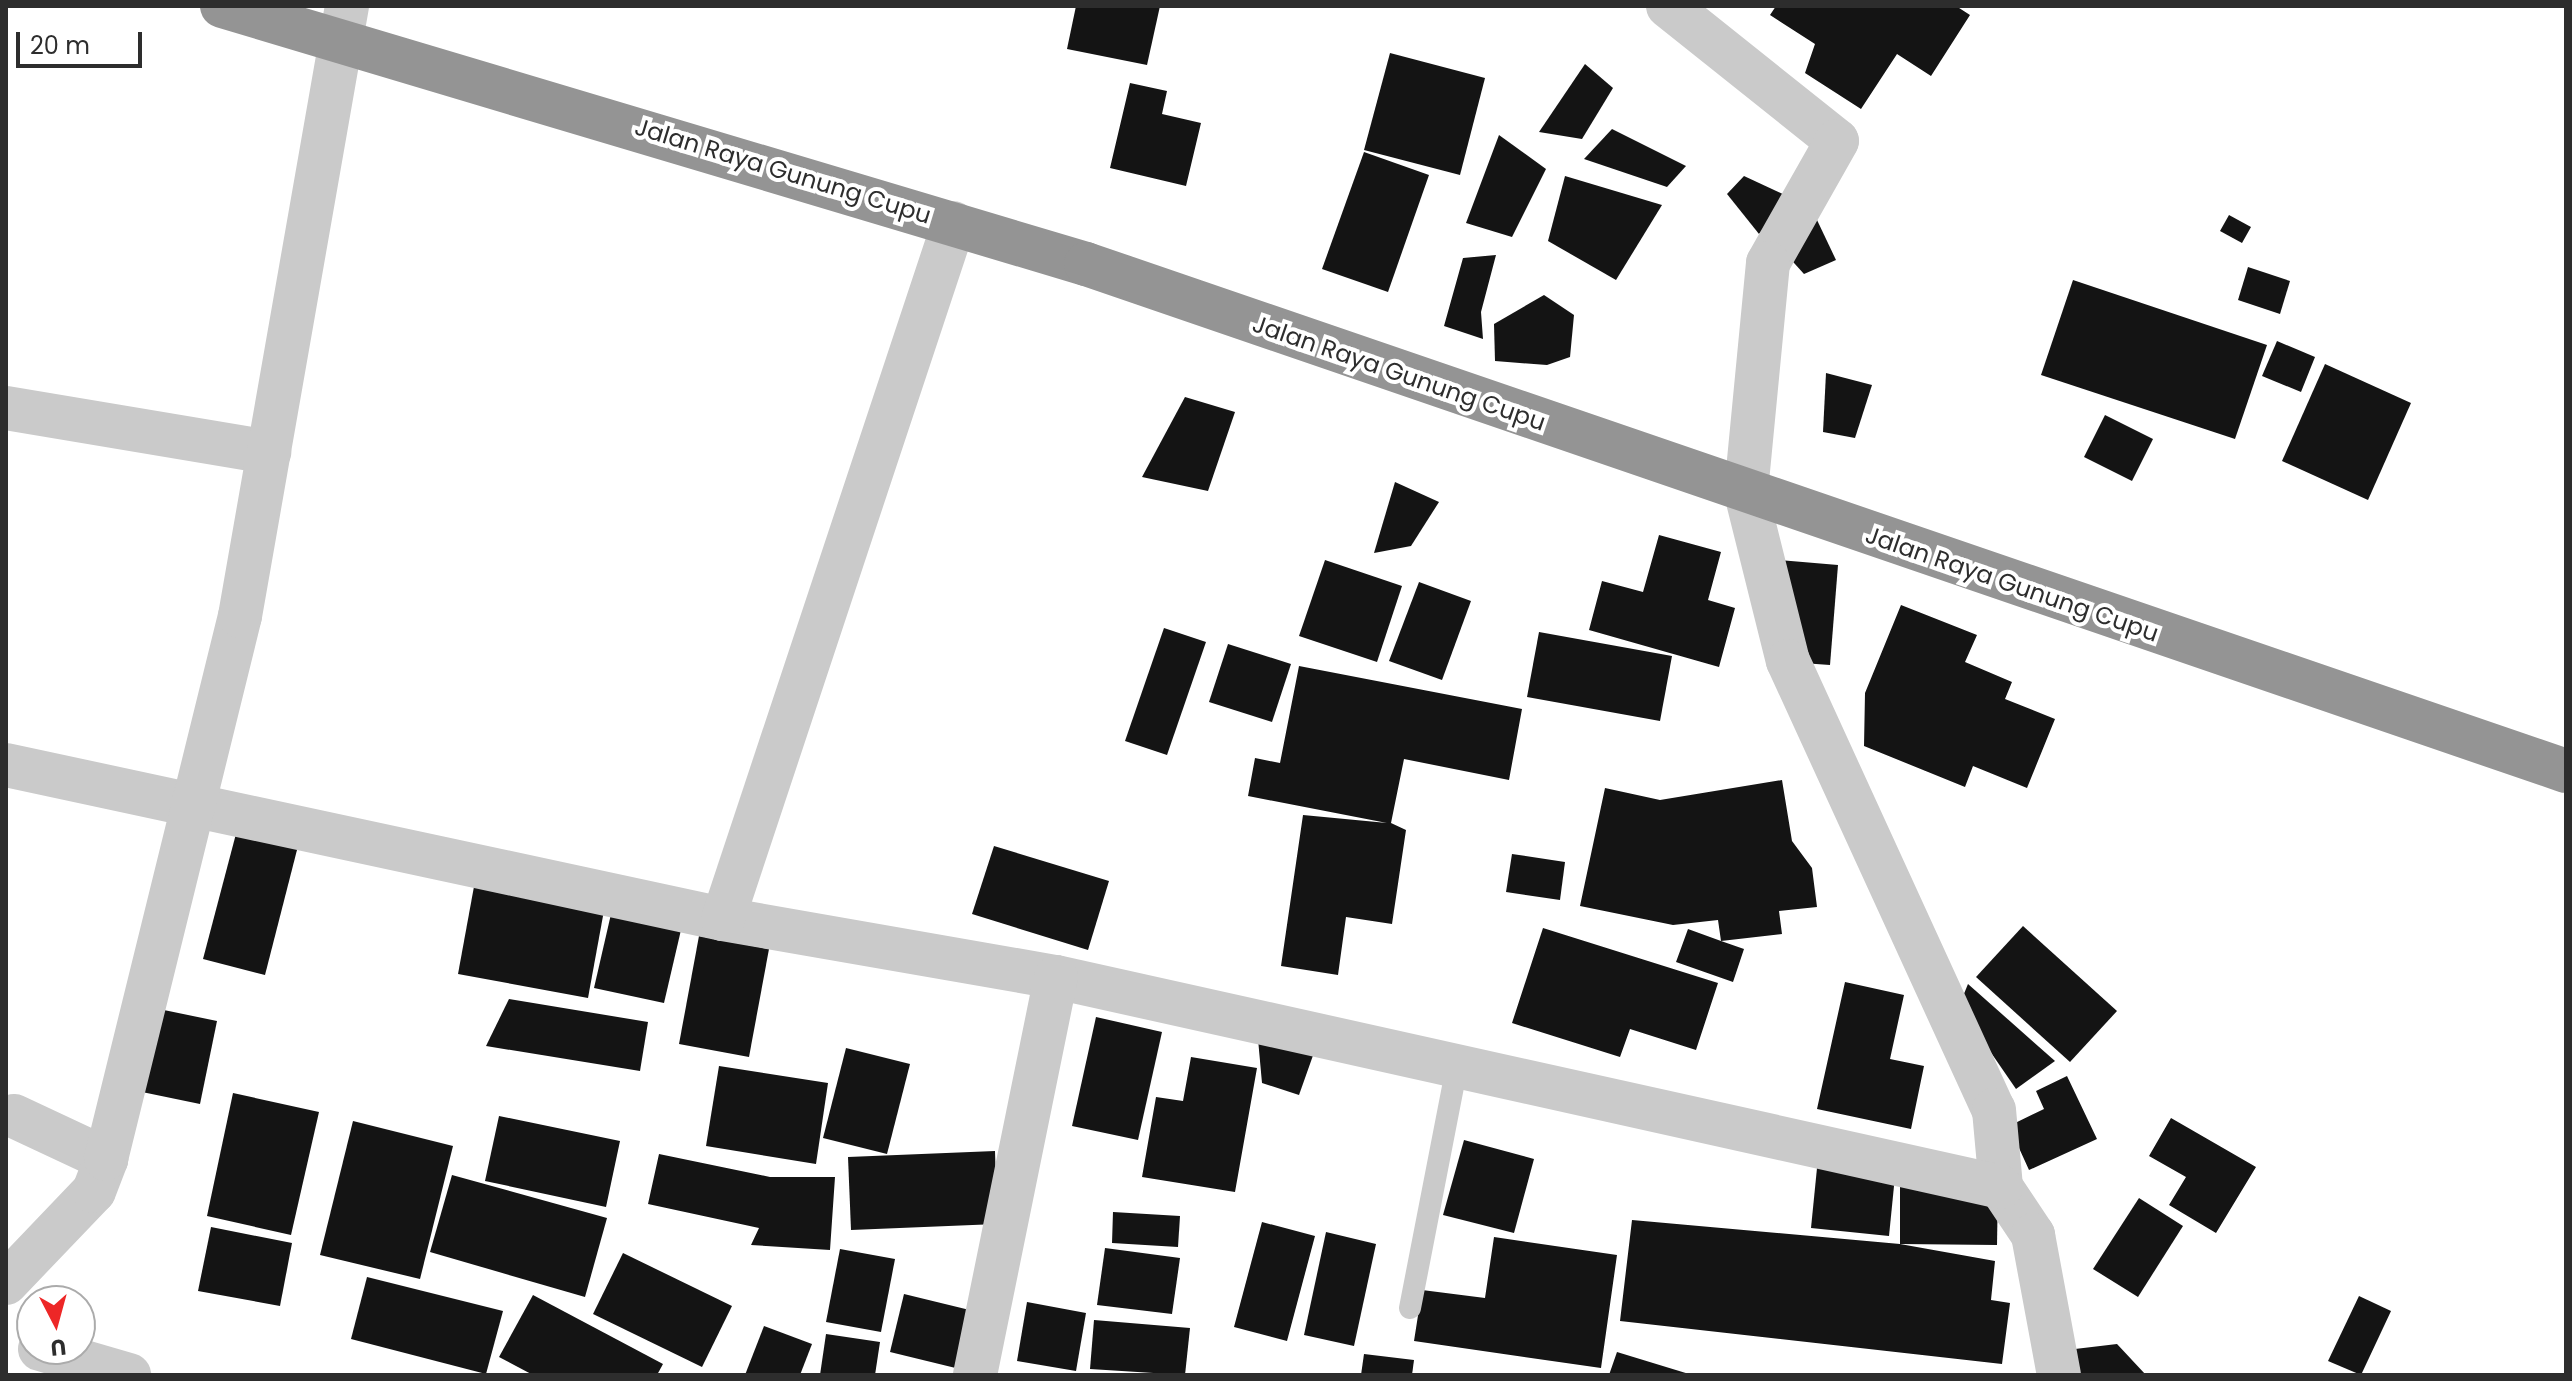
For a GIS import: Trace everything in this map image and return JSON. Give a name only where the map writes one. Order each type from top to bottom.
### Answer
[{"type":"highway","name":"Jalan Raya Gunung Cupu","points":[[222,6],[345,22],[954,223],[2566,771]]},
{"type":"street","points":[[1668,6],[1837,141],[1768,263],[1746,493],[1788,661],[1994,1110],[2001,1187],[2033,1235],[2059,1375]]},
{"type":"street","points":[[10,1279],[94,1191],[106,1159],[240,616],[345,22]]},
{"type":"street","points":[[723,919],[954,223]]},
{"type":"street","points":[[6,408],[269,452]]},
{"type":"street","points":[[6,765],[723,919],[1056,977],[2001,1187]]},
{"type":"street","points":[[975,1375],[1056,977]]},
{"type":"street","points":[[14,1116],[106,1159]]},
{"type":"street","points":[[95,1365],[129,1375]]},
{"type":"lane","points":[[1410,1308],[1457,1067]]},
{"type":"building","points":[[1076,6],[1160,6],[1147,65],[1067,49]]},
{"type":"building","points":[[1776,6],[1956,6],[1970,15],[1931,76],[1897,54],[1861,109],[1805,73],[1815,44],[1770,15]]},
{"type":"building","points":[[1390,53],[1485,78],[1460,175],[1364,150]]},
{"type":"building","points":[[1585,64],[1613,88],[1582,139],[1539,132]]},
{"type":"building","points":[[1130,83],[1167,91],[1162,114],[1201,123],[1186,186],[1110,168]]},
{"type":"building","points":[[1612,129],[1686,166],[1667,187],[1584,159]]},
{"type":"building","points":[[1499,135],[1546,169],[1512,237],[1466,223]]},
{"type":"building","points":[[1364,152],[1429,175],[1388,292],[1322,269]]},
{"type":"building","points":[[1565,176],[1662,205],[1616,280],[1548,241]]},
{"type":"building","points":[[1744,176],[1789,197],[1759,234],[1727,194]]},
{"type":"building","points":[[2229,215],[2251,227],[2242,243],[2220,231]]},
{"type":"building","points":[[1817,220],[1836,260],[1804,274],[1785,253]]},
{"type":"building","points":[[1496,255],[1481,312],[1483,339],[1444,326],[1463,258]]},
{"type":"building","points":[[2248,267],[2290,281],[2280,314],[2238,300]]},
{"type":"building","points":[[2073,280],[2267,345],[2235,439],[2041,375]]},
{"type":"building","points":[[1544,295],[1574,315],[1570,357],[1547,365],[1495,361],[1494,324]]},
{"type":"building","points":[[2277,341],[2315,357],[2301,392],[2262,376]]},
{"type":"building","points":[[2325,364],[2411,403],[2368,500],[2282,461]]},
{"type":"building","points":[[1826,373],[1872,385],[1855,438],[1823,432]]},
{"type":"building","points":[[1185,397],[1235,412],[1208,491],[1142,477]]},
{"type":"building","points":[[2105,415],[2153,439],[2132,481],[2084,457]]},
{"type":"building","points":[[1395,482],[1439,502],[1411,546],[1374,553]]},
{"type":"building","points":[[1659,535],[1721,552],[1708,600],[1735,608],[1719,667],[1589,630],[1602,581],[1643,592]]},
{"type":"building","points":[[1325,560],[1402,586],[1377,662],[1299,636]]},
{"type":"building","points":[[1779,560],[1838,565],[1830,665],[1802,663]]},
{"type":"building","points":[[1419,582],[1471,601],[1442,680],[1389,661]]},
{"type":"building","points":[[1901,605],[1977,635],[1965,662],[2012,682],[2005,699],[2055,719],[2027,788],[1973,766],[1965,787],[1864,746],[1865,693]]},
{"type":"building","points":[[1164,628],[1206,642],[1167,755],[1125,741]]},
{"type":"building","points":[[1539,632],[1672,656],[1660,721],[1527,697]]},
{"type":"building","points":[[1228,644],[1291,664],[1272,722],[1209,702]]},
{"type":"building","points":[[1299,666],[1522,709],[1509,780],[1404,759],[1391,823],[1406,830],[1392,924],[1346,917],[1338,975],[1281,966],[1303,815],[1387,823],[1248,796],[1255,758],[1280,763]]},
{"type":"building","points":[[1782,780],[1792,841],[1812,868],[1817,907],[1779,911],[1782,934],[1721,941],[1718,920],[1673,925],[1580,906],[1605,788],[1660,800]]},
{"type":"building","points":[[237,830],[298,846],[265,975],[203,959]]},
{"type":"building","points":[[994,846],[1109,881],[1088,950],[972,914]]},
{"type":"building","points":[[1512,854],[1565,862],[1560,900],[1506,892]]},
{"type":"building","points":[[475,881],[605,905],[588,998],[458,974]]},
{"type":"building","points":[[614,901],[684,917],[664,1003],[594,988]]},
{"type":"building","points":[[2023,926],[2117,1011],[2070,1062],[1976,977]]},
{"type":"building","points":[[1543,928],[1718,983],[1696,1050],[1630,1029],[1620,1057],[1512,1023]]},
{"type":"building","points":[[1688,929],[1744,949],[1733,982],[1676,962]]},
{"type":"building","points":[[699,936],[769,949],[749,1057],[679,1044]]},
{"type":"building","points":[[1845,982],[1904,995],[1890,1059],[1924,1066],[1911,1129],[1817,1109]]},
{"type":"building","points":[[1968,984],[2055,1061],[2016,1089],[1959,1006]]},
{"type":"building","points":[[509,999],[648,1022],[640,1071],[486,1046]]},
{"type":"building","points":[[159,1009],[217,1021],[200,1104],[142,1092]]},
{"type":"building","points":[[1096,1017],[1162,1032],[1138,1140],[1072,1126]]},
{"type":"building","points":[[1257,1028],[1316,1047],[1299,1095],[1262,1083]]},
{"type":"building","points":[[846,1048],[910,1064],[887,1154],[823,1138]]},
{"type":"building","points":[[1191,1057],[1257,1068],[1235,1192],[1142,1177],[1156,1097],[1183,1101]]},
{"type":"building","points":[[719,1066],[828,1083],[816,1164],[706,1146]]},
{"type":"building","points":[[2067,1076],[2097,1139],[2029,1170],[2009,1126],[2044,1109],[2036,1091]]},
{"type":"building","points":[[233,1093],[319,1112],[291,1235],[207,1216]]},
{"type":"building","points":[[499,1116],[620,1141],[606,1207],[485,1181]]},
{"type":"building","points":[[2171,1118],[2256,1167],[2216,1233],[2169,1205],[2186,1177],[2149,1156]]},
{"type":"building","points":[[353,1121],[453,1146],[420,1279],[320,1255]]},
{"type":"building","points":[[1464,1140],[1534,1159],[1514,1233],[1443,1215]]},
{"type":"building","points":[[995,1151],[997,1224],[851,1230],[848,1157]]},
{"type":"building","points":[[659,1154],[770,1177],[835,1177],[830,1250],[751,1245],[759,1228],[648,1204]]},
{"type":"building","points":[[1818,1158],[1896,1166],[1889,1236],[1811,1228]]},
{"type":"building","points":[[452,1175],[607,1218],[585,1297],[430,1252]]},
{"type":"building","points":[[1900,1181],[1998,1182],[1997,1245],[1900,1244]]},
{"type":"building","points":[[2139,1198],[2183,1226],[2138,1297],[2093,1269]]},
{"type":"building","points":[[1113,1212],[1180,1216],[1178,1247],[1112,1243]]},
{"type":"building","points":[[1632,1220],[1900,1244],[1995,1261],[1991,1300],[2010,1303],[2002,1364],[1620,1321]]},
{"type":"building","points":[[1262,1222],[1315,1236],[1287,1341],[1234,1327]]},
{"type":"building","points":[[211,1227],[292,1243],[280,1306],[198,1291]]},
{"type":"building","points":[[1326,1232],[1376,1244],[1354,1346],[1304,1335]]},
{"type":"building","points":[[1494,1237],[1617,1255],[1601,1368],[1414,1341],[1422,1290],[1485,1298]]},
{"type":"building","points":[[1105,1248],[1180,1258],[1172,1314],[1097,1305]]},
{"type":"building","points":[[840,1249],[895,1259],[881,1332],[826,1322]]},
{"type":"building","points":[[623,1253],[732,1306],[702,1367],[593,1314]]},
{"type":"building","points":[[367,1277],[503,1311],[486,1374],[351,1339]]},
{"type":"building","points":[[904,1294],[986,1314],[972,1372],[890,1352]]},
{"type":"building","points":[[533,1295],[663,1364],[657,1375],[533,1375],[499,1357]]},
{"type":"building","points":[[2359,1296],[2391,1311],[2361,1375],[2328,1361]]},
{"type":"building","points":[[1027,1302],[1086,1313],[1076,1371],[1017,1361]]},
{"type":"building","points":[[1094,1320],[1190,1328],[1185,1375],[1090,1369]]},
{"type":"building","points":[[764,1326],[812,1344],[800,1375],[745,1375]]},
{"type":"building","points":[[826,1334],[880,1342],[875,1375],[820,1375]]},
{"type":"building","points":[[2117,1344],[2146,1375],[2078,1375],[2075,1349]]},
{"type":"building","points":[[1617,1352],[1689,1374],[1689,1375],[1609,1375]]},
{"type":"building","points":[[1364,1354],[1414,1360],[1412,1375],[1361,1375]]}]
